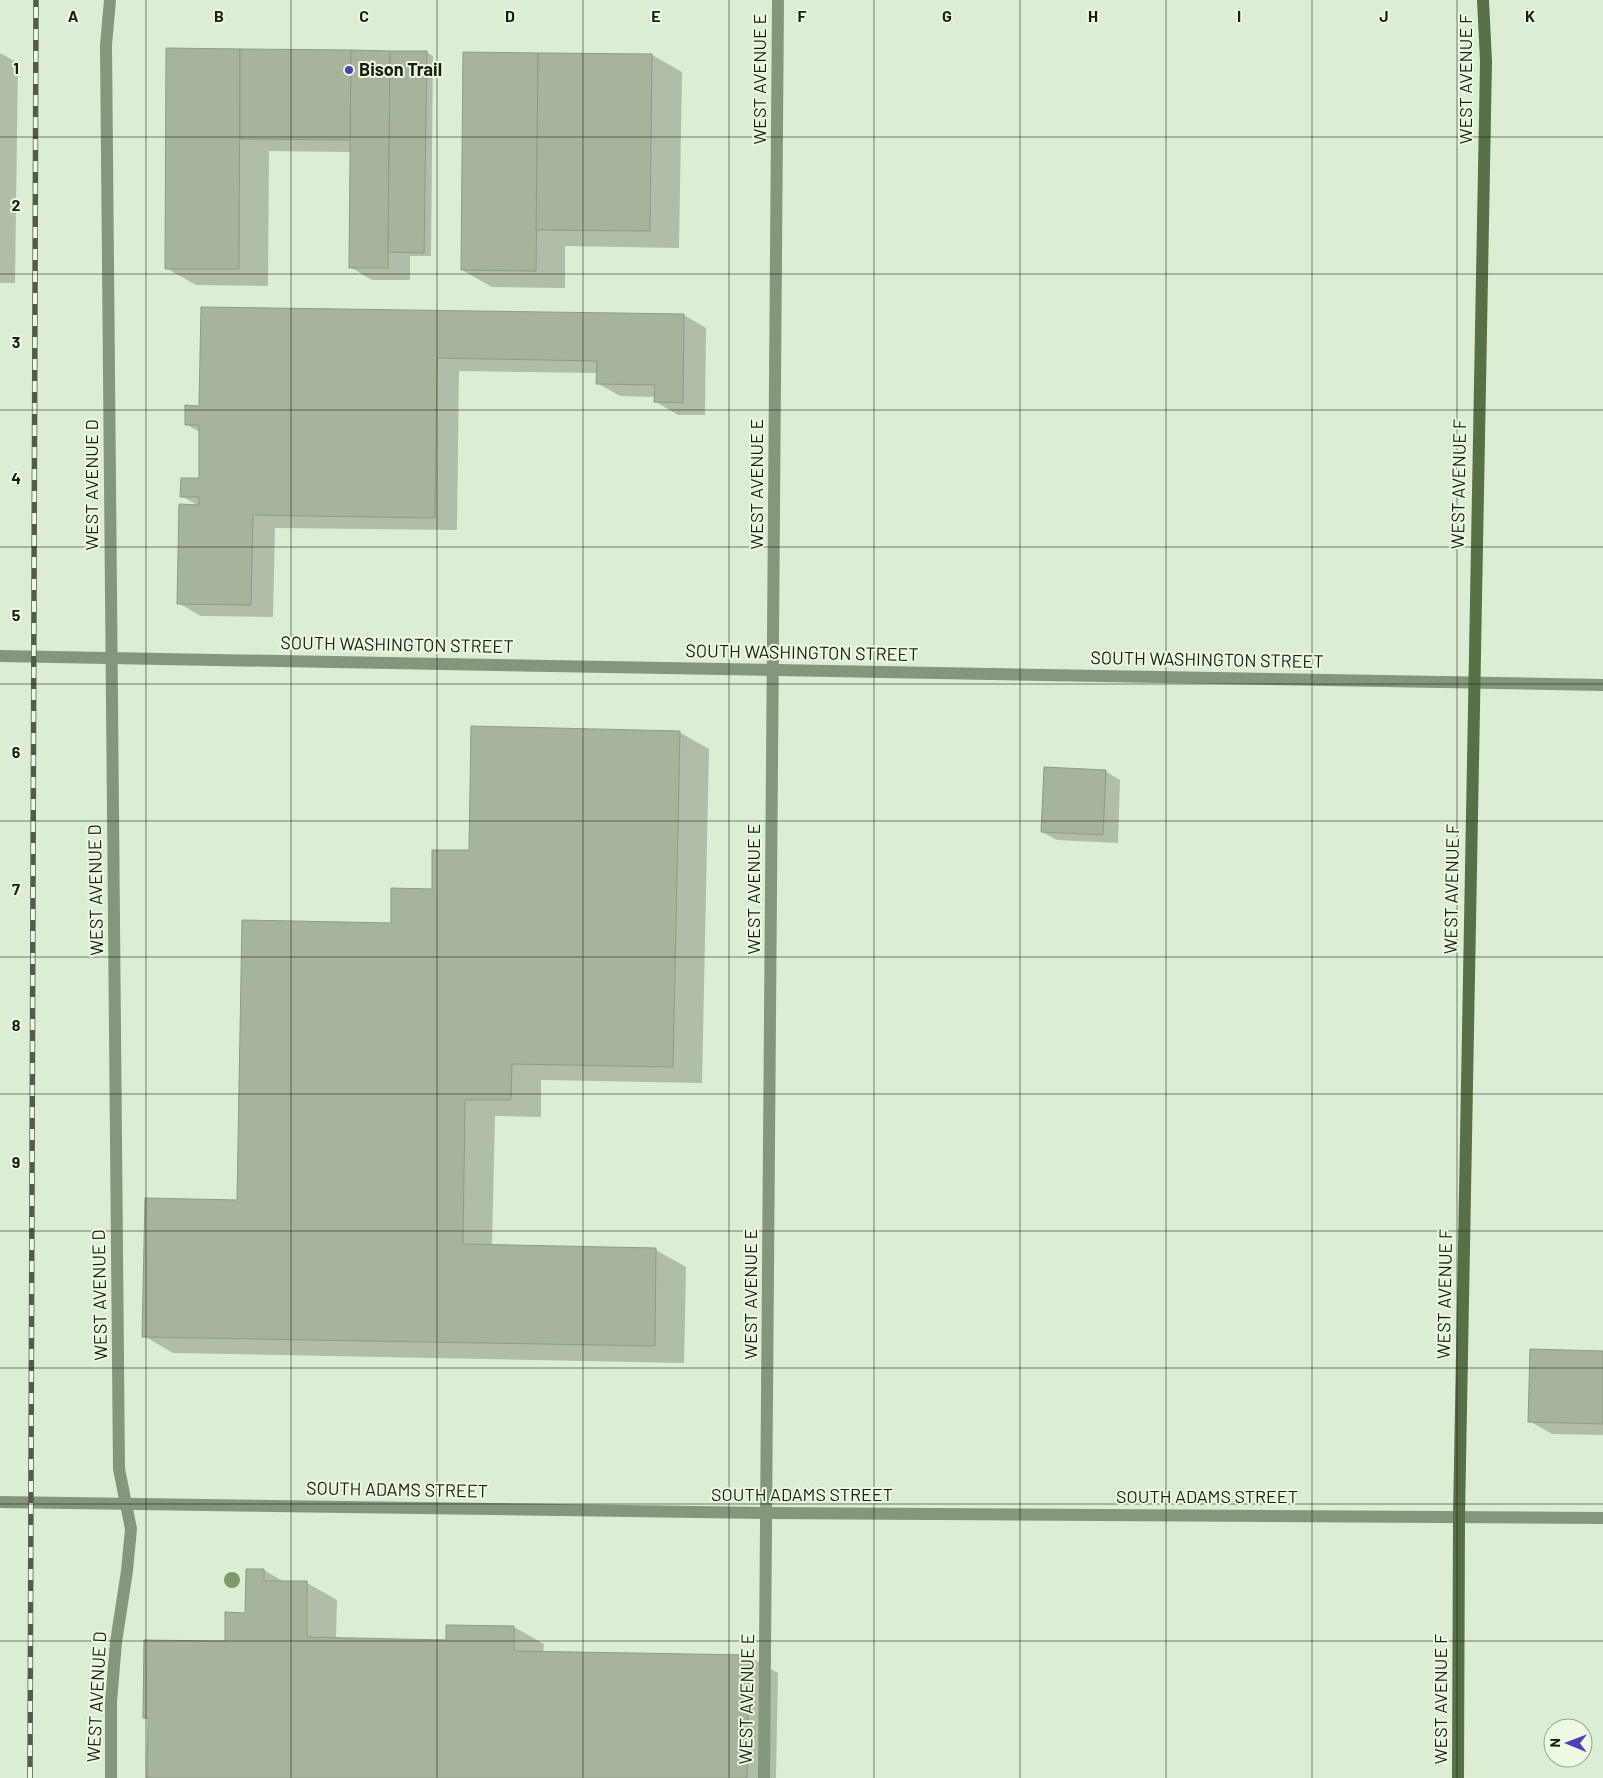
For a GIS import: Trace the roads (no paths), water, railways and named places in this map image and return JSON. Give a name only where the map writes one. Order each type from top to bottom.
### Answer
[{"type":"street","name":"WEST AVENUE D","points":[[110,0],[106,45],[119,1469],[131,1529],[115,1651],[111,1702],[111,1778]]},
{"type":"street","name":"WEST AVENUE E","points":[[764,1778],[778,0]]},
{"type":"street","name":"WEST AVENUE F","points":[[1458,1778],[1459,1516],[1473,683],[1486,71],[1484,0]]},
{"type":"street","name":"SOUTH WASHINGTON STREET","points":[[0,656],[111,656],[773,670],[1603,684]]},
{"type":"street","name":"SOUTH ADAMS STREET","points":[[0,1502],[767,1513],[1603,1518]]},
{"type":"railway","points":[[30,1778],[36,0]]},
{"type":"place","name":"Bison Trail","points":[[349,70]]}]
